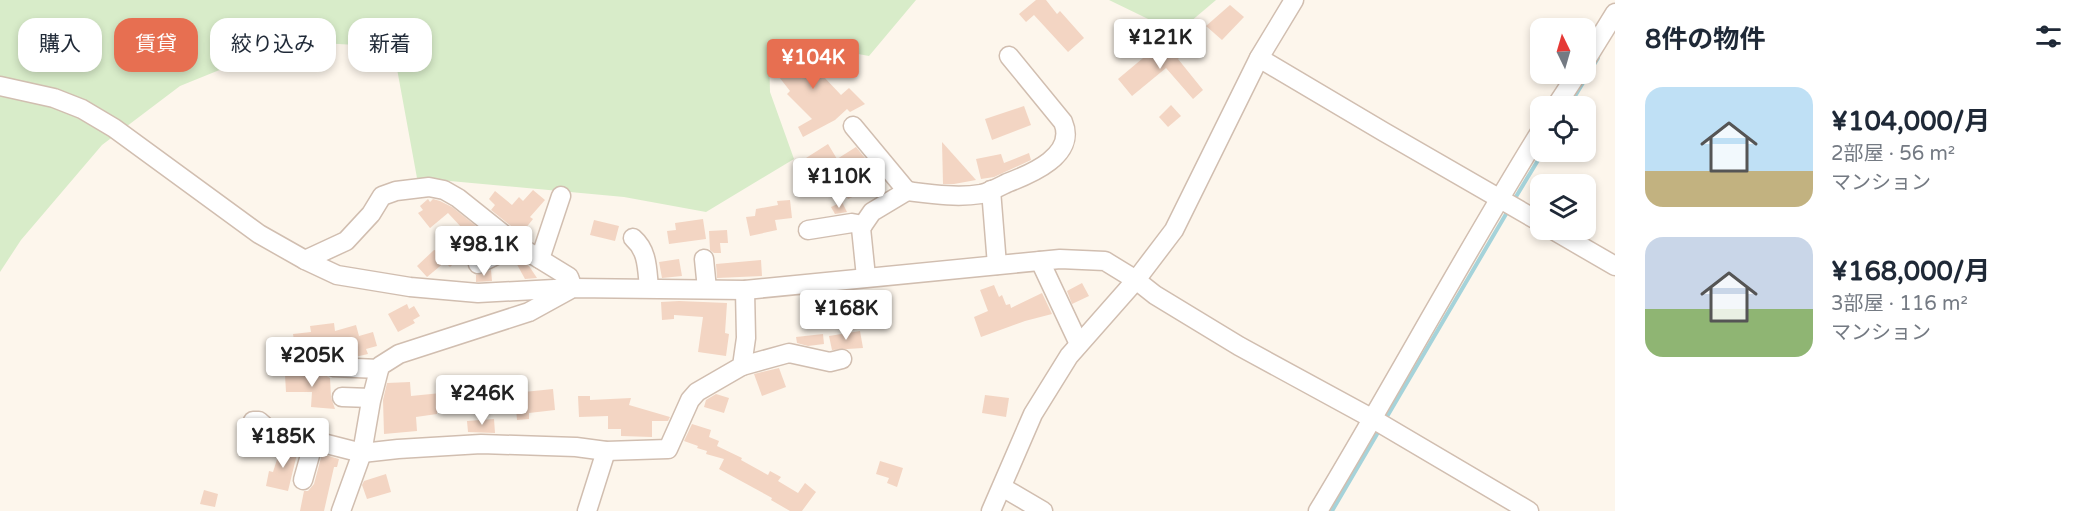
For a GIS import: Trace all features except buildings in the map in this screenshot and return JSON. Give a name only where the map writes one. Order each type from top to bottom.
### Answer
[{"type":"street","points":[[991,511],[1032,414],[1069,356],[1136,280],[1173,230],[1259,58],[1294,0]]},
{"type":"street","points":[[1596,44],[1615,13]]},
{"type":"street","points":[[866,277],[861,228],[872,212],[907,191],[944,195],[982,194],[1034,172],[1049,162],[1062,147],[1066,128],[1063,122],[1009,56]]},
{"type":"street","points":[[1259,58],[1530,216]]},
{"type":"street","points":[[0,86],[54,98],[82,109],[114,129],[259,234],[337,275],[446,292],[478,293],[573,288],[745,290],[1060,259],[1105,261],[1155,295],[1239,346],[1373,419],[1528,511]]},
{"type":"street","points":[[853,126],[907,191]]},
{"type":"street","points":[[1318,511],[1499,197],[1530,148]]},
{"type":"street","points":[[305,260],[346,241],[371,214],[382,196],[396,191],[419,188],[444,190],[458,198],[517,245],[569,277],[573,288]]},
{"type":"street","points":[[991,190],[996,265]]},
{"type":"street","points":[[540,259],[561,196]]},
{"type":"street","points":[[808,230],[852,222],[863,225]]},
{"type":"street","points":[[633,238],[642,245],[649,288]]},
{"type":"street","points":[[1570,240],[1615,266]]},
{"type":"street","points":[[478,264],[517,245]]},
{"type":"street","points":[[704,259],[707,289]]},
{"type":"street","points":[[1040,261],[1079,344]]},
{"type":"street","points":[[341,511],[362,453],[371,398],[380,366],[399,354],[529,312],[573,288]]},
{"type":"street","points":[[742,366],[746,338],[745,290]]},
{"type":"street","points":[[253,421],[259,421],[268,429],[362,453],[398,448],[481,444],[576,447],[606,451],[668,449],[690,400],[697,392],[742,366],[789,353],[830,362],[842,358]]},
{"type":"street","points":[[333,367],[379,369]]},
{"type":"street","points":[[342,398],[371,398]]},
{"type":"street","points":[[303,480],[314,441]]},
{"type":"street","points":[[587,511],[606,451]]},
{"type":"street","points":[[1002,487],[1043,511]]},
{"type":"green space","points":[[0,0],[916,0],[869,56],[783,40],[769,55],[770,92],[794,159],[706,212],[624,197],[417,178],[398,72],[432,72],[432,18],[348,18],[348,45],[336,44],[336,18],[210,18],[210,72],[215,72],[180,86],[102,145],[21,240],[0,272]]},
{"type":"green space","points":[[1109,0],[1216,0],[1177,33]]},
{"type":"waterway","points":[[1575,96],[1598,58]]},
{"type":"waterway","points":[[1514,200],[1537,162]]},
{"type":"waterway","points":[[1385,420],[1509,209]]},
{"type":"waterway","points":[[1332,511],[1380,429]]}]
